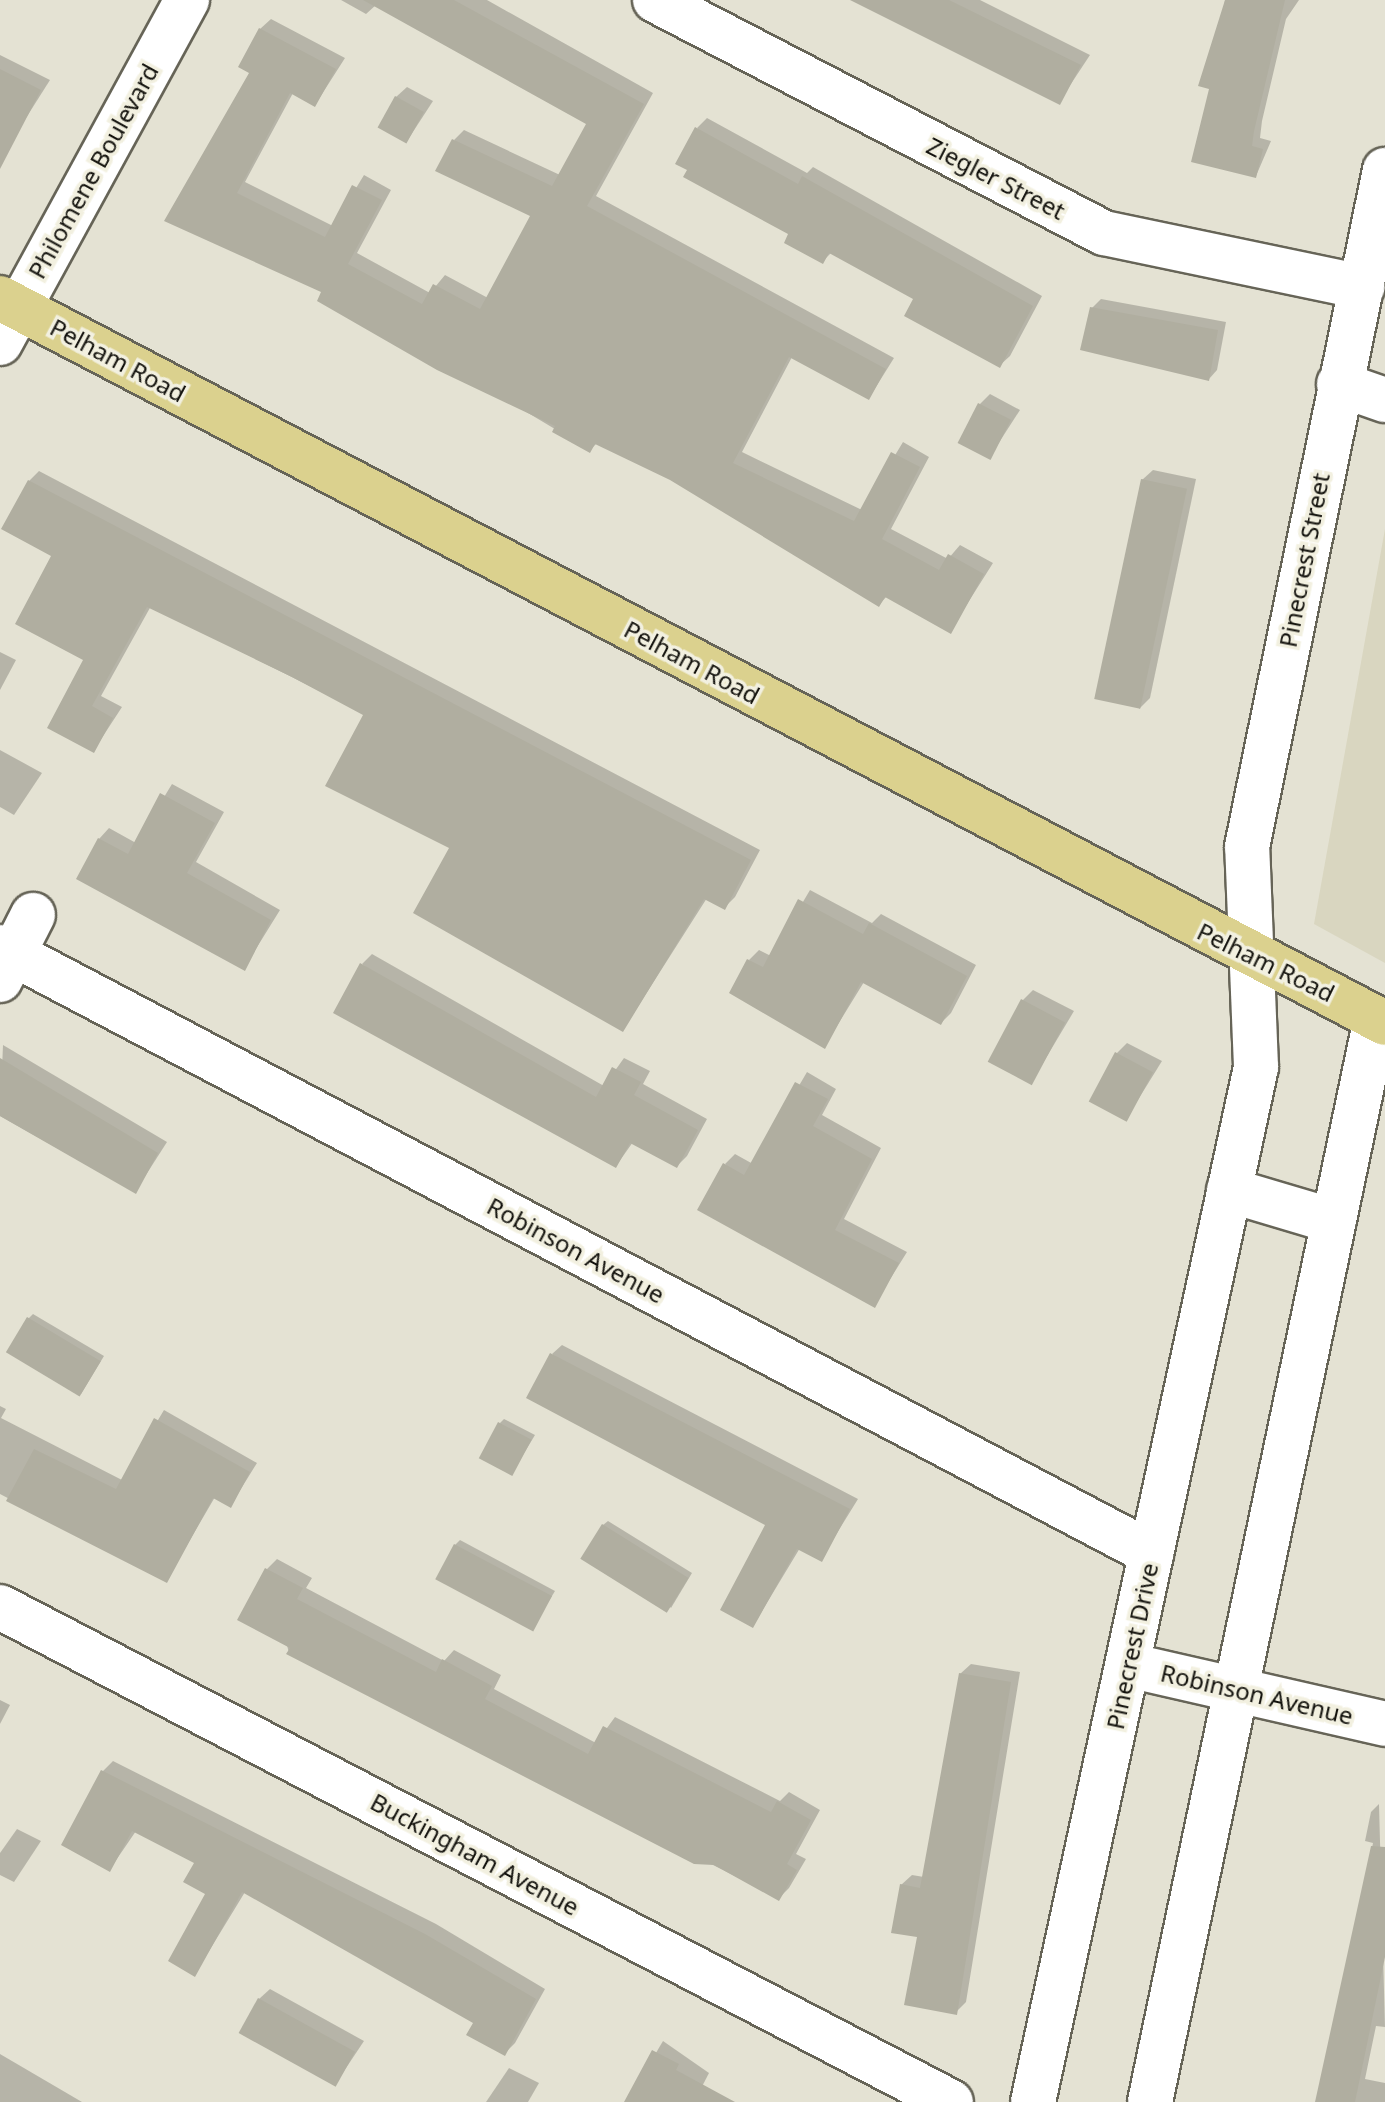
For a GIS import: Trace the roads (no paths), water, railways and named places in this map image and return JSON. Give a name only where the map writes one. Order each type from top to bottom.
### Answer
[{"type":"main road","name":"Pelham Road","points":[[6,316],[1380,1021]]},
{"type":"street","name":"Philomene Boulevard","points":[[6,316],[187,0]]},
{"type":"street","name":"Ziegler Street","points":[[655,0],[1104,233],[1362,287]]},
{"type":"street","name":"Pinecrest Street","points":[[1252,953],[1247,847],[1385,170]]},
{"type":"street","points":[[1339,384],[1385,400]]},
{"type":"street","points":[[4,960],[33,915]]},
{"type":"street","name":"Pinecrest Drive","points":[[1033,2102],[1256,1067],[1252,953]]},
{"type":"street","name":"Robinson Avenue","points":[[4,960],[1151,1553]]},
{"type":"street","points":[[1150,2102],[1333,1221],[1380,1021]]},
{"type":"street","points":[[1229,1190],[1333,1221]]},
{"type":"street","name":"Buckingham Avenue","points":[[0,1607],[951,2102]]},
{"type":"street","name":"Robinson Avenue","points":[[1128,1665],[1236,1687],[1385,1724]]}]
